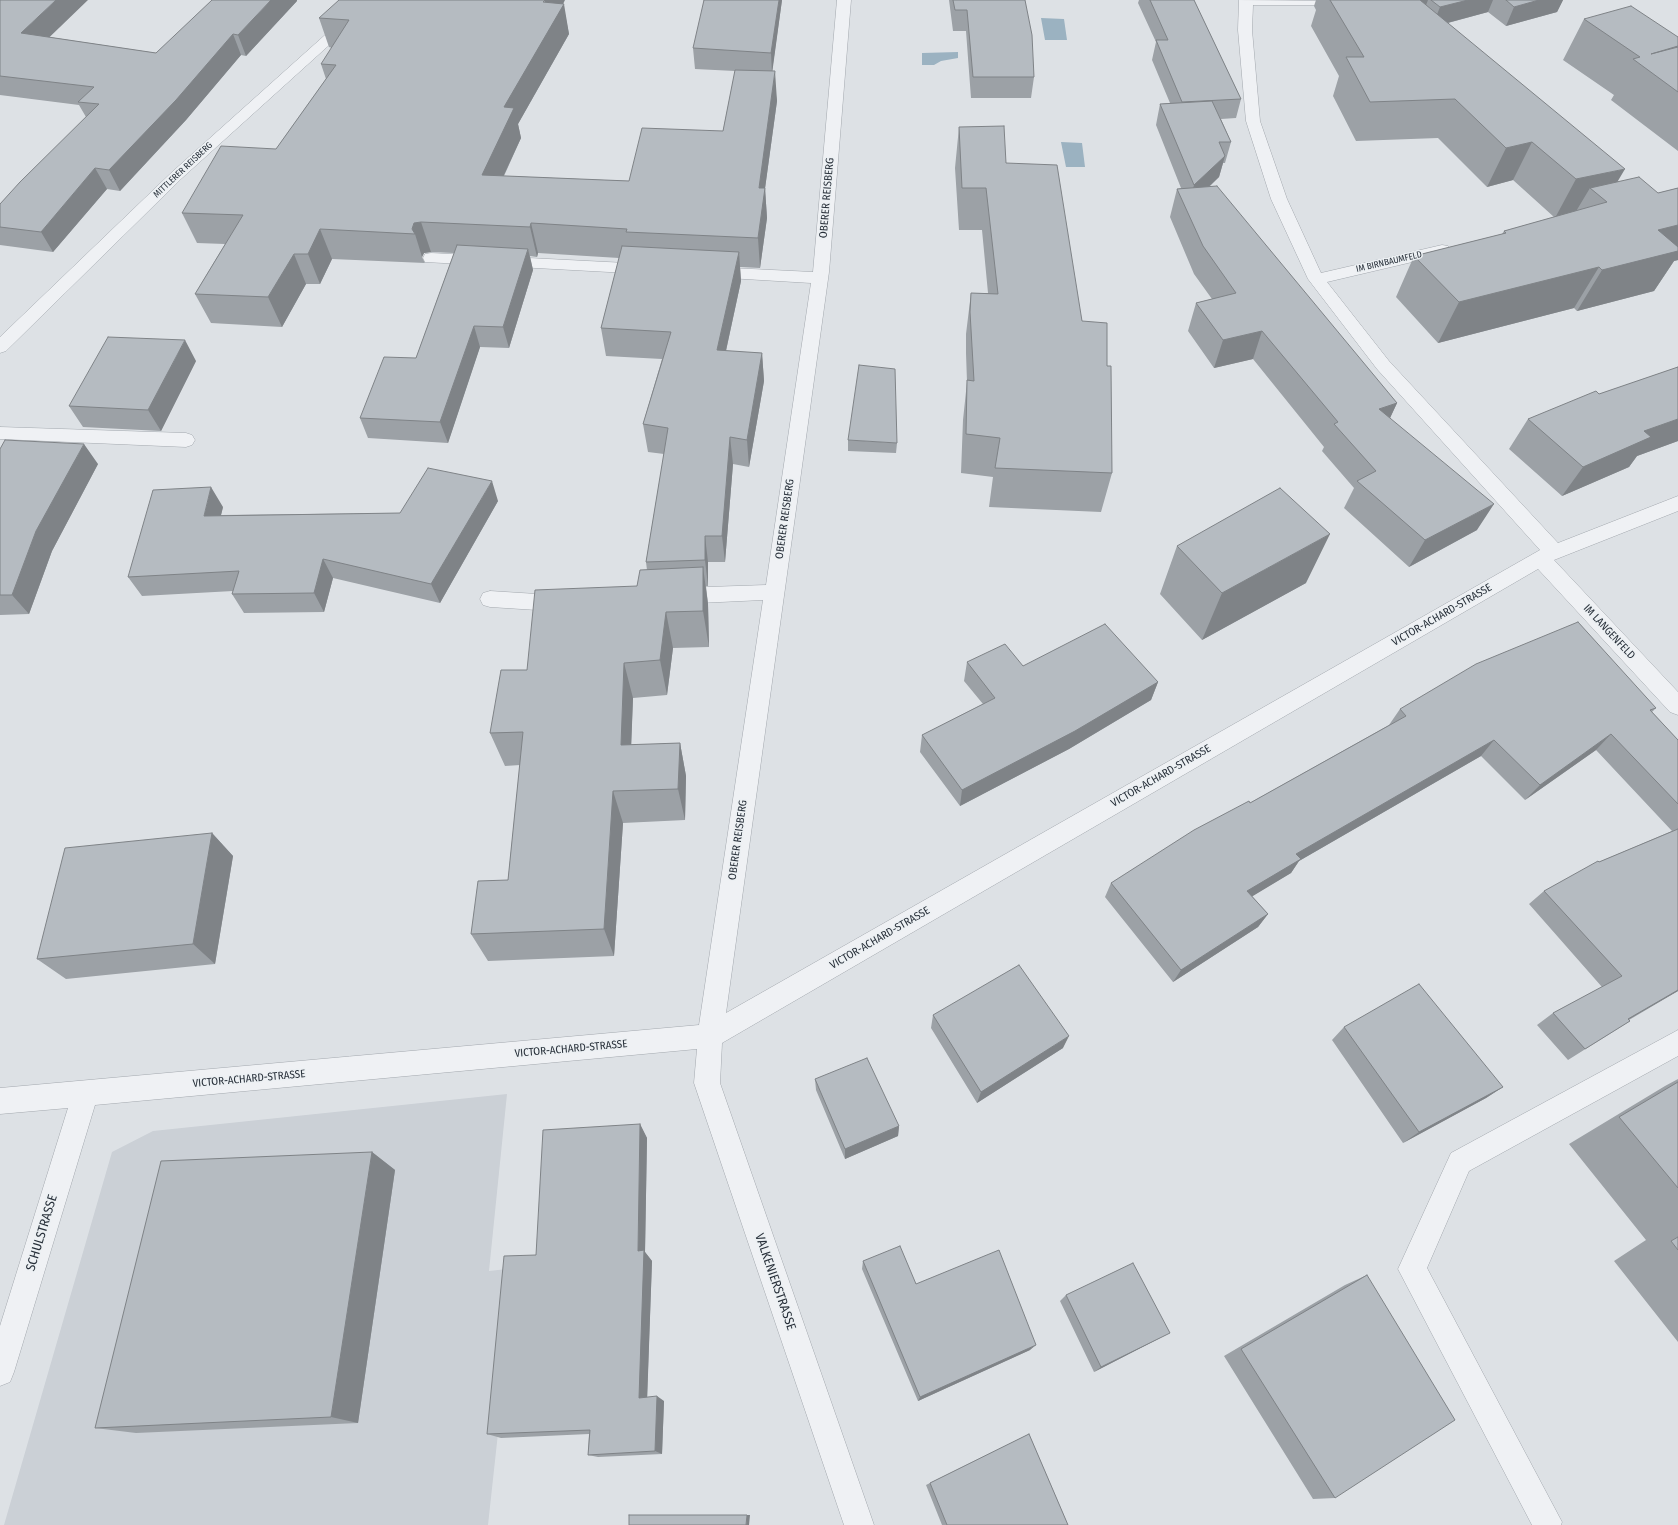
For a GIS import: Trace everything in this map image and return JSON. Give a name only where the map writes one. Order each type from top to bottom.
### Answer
[{"type":"street","name":"MITTLERER REISBERG","points":[[0,347],[176,176],[372,0]]},
{"type":"street","name":"OBERER REISBERG","points":[[710,1036],[819,278],[844,0]]},
{"type":"street","points":[[1355,1],[1246,1],[1245,30],[1253,121],[1279,199],[1316,279],[1383,365],[1548,555]]},
{"type":"street","name":"IM BIRNBAUMFELD","points":[[1316,279],[1456,247]]},
{"type":"street","points":[[431,258],[661,270]]},
{"type":"street","points":[[692,271],[819,278]]},
{"type":"street","points":[[0,433],[186,440]]},
{"type":"street","name":"VICTOR-ACHARD-STRASSE","points":[[0,1101],[710,1036],[1548,555],[1678,503]]},
{"type":"street","name":"IM LANGENFELD","points":[[1548,555],[1678,706]]},
{"type":"street","points":[[664,597],[774,592]]},
{"type":"street","points":[[490,599],[537,602],[584,600]]},
{"type":"street","name":"VALKENIERSTRASSE","points":[[710,1036],[707,1083],[859,1525]]},
{"type":"street","points":[[1547,1522],[1412,1269],[1460,1162],[1678,1042]]},
{"type":"street","name":"SCHULSTRASSE","points":[[0,1372],[85,1094]]},
{"type":"shaded area","points":[[507,1094],[489,1271],[516,1268],[488,1525],[4,1525],[112,1152],[153,1131]]},
{"type":"water","points":[[1041,18],[1064,19],[1067,40],[1045,40]]},
{"type":"water","points":[[958,52],[958,58],[941,61],[934,65],[922,65],[922,53]]},
{"type":"water","points":[[1061,142],[1082,143],[1085,167],[1066,167]]},
{"type":"building","points":[[0,0],[56,0],[21,33],[156,53],[212,0],[271,0],[238,35],[233,34],[176,100],[109,170],[95,168],[41,232],[0,227],[0,204],[20,182],[99,104],[78,102],[94,87],[0,76]]},
{"type":"building","points":[[339,0],[545,0],[543,2],[564,4],[504,107],[514,108],[482,175],[629,181],[642,128],[723,131],[735,70],[775,71],[759,188],[765,188],[758,238],[626,232],[627,229],[531,223],[530,227],[421,222],[414,223],[412,229],[415,234],[320,229],[308,254],[294,254],[268,297],[195,294],[243,215],[182,213],[221,146],[276,149],[336,65],[321,64],[349,20],[319,18]]},
{"type":"building","points":[[704,0],[779,0],[771,53],[693,48]]},
{"type":"building","points":[[953,0],[1025,0],[1032,35],[1034,77],[973,77],[967,10],[955,10]]},
{"type":"building","points":[[1150,0],[1194,0],[1241,99],[1182,102],[1156,40],[1168,40]]},
{"type":"building","points":[[1330,0],[1420,0],[1625,169],[1576,179],[1532,142],[1506,148],[1455,99],[1370,102],[1346,57],[1364,57]]},
{"type":"building","points":[[1431,0],[1468,0],[1440,7]]},
{"type":"building","points":[[1506,0],[1539,0],[1514,7]]},
{"type":"building","points":[[1631,6],[1678,37],[1678,46],[1651,54],[1678,47],[1678,92],[1633,59],[1640,57],[1584,19]]},
{"type":"building","points":[[1212,101],[1231,142],[1219,142],[1225,156],[1194,185],[1160,104]]},
{"type":"building","points":[[1004,126],[1006,163],[1057,165],[1082,321],[1107,323],[1107,366],[1111,366],[1112,473],[995,468],[1000,438],[966,434],[967,380],[974,381],[970,312],[971,293],[998,294],[986,188],[962,188],[959,127]]},
{"type":"building","points":[[1639,177],[1658,193],[1678,188],[1678,225],[1658,230],[1678,247],[1678,251],[1602,270],[1599,267],[1459,302],[1414,256],[1506,233],[1504,231],[1607,202],[1590,188]]},
{"type":"building","points":[[1217,186],[1397,403],[1379,409],[1494,504],[1425,540],[1357,481],[1376,471],[1334,424],[1338,422],[1262,331],[1223,340],[1196,303],[1236,293],[1203,246],[1177,189]]},
{"type":"building","points":[[457,245],[528,249],[503,327],[474,326],[440,422],[360,418],[384,357],[416,358]]},
{"type":"building","points":[[622,246],[739,252],[717,350],[762,353],[747,440],[730,437],[722,536],[705,536],[705,560],[646,562],[668,428],[643,424],[671,332],[601,328]]},
{"type":"building","points":[[108,337],[185,340],[148,410],[69,406]]},
{"type":"building","points":[[859,365],[895,369],[897,443],[848,440]]},
{"type":"building","points":[[1678,367],[1678,419],[1644,431],[1651,437],[1583,467],[1528,419],[1596,391],[1599,394]]},
{"type":"building","points":[[5,440],[84,444],[36,531],[12,595],[0,595],[0,449]]},
{"type":"building","points":[[428,468],[492,481],[431,584],[323,559],[314,593],[232,594],[239,571],[128,577],[153,490],[211,487],[204,516],[400,513]]},
{"type":"building","points":[[1280,488],[1330,534],[1222,593],[1177,546]]},
{"type":"building","points":[[703,567],[703,611],[666,612],[660,660],[624,663],[621,745],[680,743],[678,789],[613,791],[604,929],[471,934],[478,881],[508,880],[523,732],[490,733],[501,670],[527,670],[535,590],[637,586],[640,570]]},
{"type":"building","points":[[1578,622],[1656,708],[1650,710],[1678,740],[1678,804],[1611,734],[1540,785],[1494,740],[1296,854],[1301,859],[1247,891],[1268,914],[1181,970],[1111,883],[1194,830],[1249,801],[1250,803],[1406,716],[1400,709],[1476,664]]},
{"type":"building","points":[[1105,624],[1158,682],[1075,731],[962,790],[922,735],[995,698],[967,662],[1005,644],[1023,666]]},
{"type":"building","points":[[1678,829],[1678,990],[1628,1019],[1630,1021],[1585,1049],[1553,1013],[1622,976],[1544,891],[1598,861],[1599,862]]},
{"type":"building","points":[[212,833],[193,944],[37,959],[65,848]]},
{"type":"building","points":[[1019,965],[1069,1036],[981,1092],[933,1015]]},
{"type":"building","points":[[1419,984],[1503,1087],[1419,1132],[1344,1027]]},
{"type":"building","points":[[867,1058],[899,1126],[845,1149],[815,1079]]},
{"type":"building","points":[[1678,1082],[1678,1188],[1619,1117]]},
{"type":"building","points":[[640,1124],[638,1251],[644,1250],[639,1398],[657,1396],[655,1451],[588,1455],[590,1430],[487,1434],[504,1256],[536,1255],[543,1130]]},
{"type":"building","points":[[372,1152],[331,1417],[95,1428],[161,1161]]},
{"type":"building","points":[[1678,1237],[1678,1250],[1671,1241]]},
{"type":"building","points":[[900,1246],[916,1284],[999,1250],[1036,1345],[920,1397],[863,1261]]},
{"type":"building","points":[[1133,1263],[1170,1333],[1101,1367],[1066,1295]]},
{"type":"building","points":[[1367,1275],[1455,1420],[1335,1498],[1241,1349]]},
{"type":"building","points":[[1029,1434],[1068,1525],[947,1525],[930,1483]]},
{"type":"building","points":[[629,1515],[747,1515],[746,1525],[629,1525]]}]
